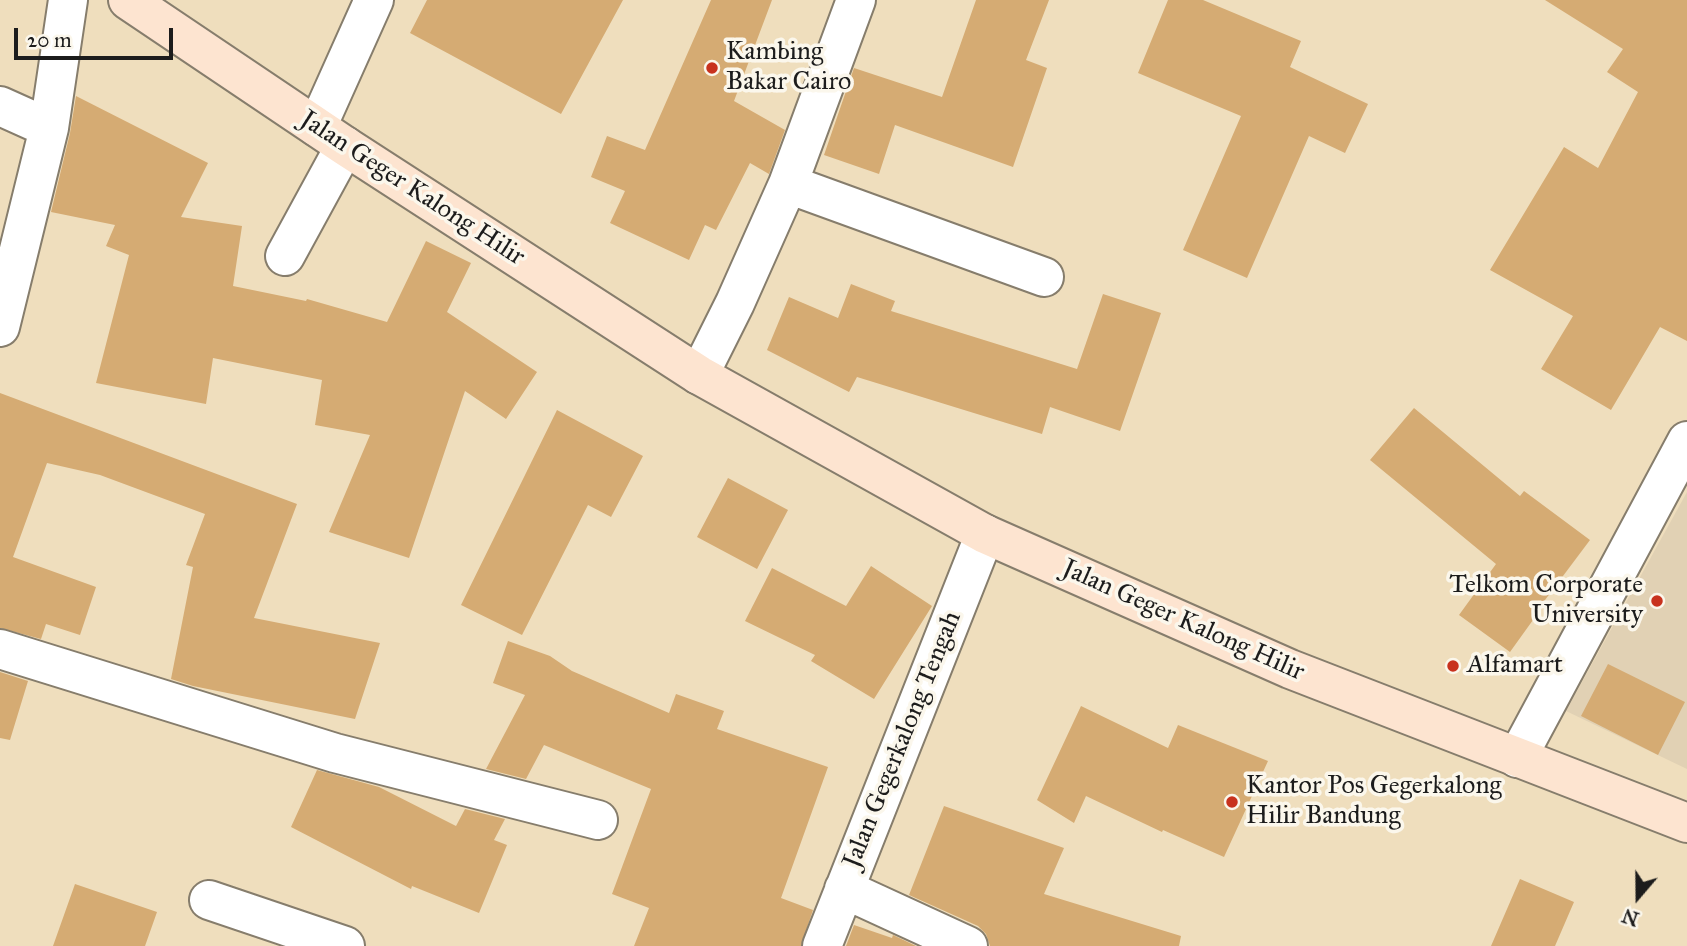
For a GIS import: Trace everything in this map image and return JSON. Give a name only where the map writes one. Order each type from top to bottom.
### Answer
[{"type":"main road","name":"Jalan Geger Kalong Hilir","points":[[128,0],[331,136],[699,375],[985,534],[1290,669],[1687,822]]},
{"type":"street","points":[[0,327],[48,128],[68,0]]},
{"type":"street","points":[[285,256],[331,136],[374,0]]},
{"type":"street","points":[[699,375],[735,303],[788,184],[856,0]]},
{"type":"street","points":[[0,106],[48,128]]},
{"type":"street","points":[[788,184],[1044,277]]},
{"type":"street","points":[[1517,758],[1687,441]]},
{"type":"street","name":"Jalan Gegerkalong Tengah","points":[[822,946],[985,534]]},
{"type":"street","points":[[0,649],[335,752],[598,820]]},
{"type":"street","points":[[844,889],[968,946]]},
{"type":"street","points":[[209,900],[345,946]]},
{"type":"shaded area","name":"Telkom Corporate University","points":[[1687,492],[1687,769],[1566,711]]},
{"type":"building","points":[[427,0],[623,0],[561,114],[410,33]]},
{"type":"building","points":[[711,0],[772,0],[734,101],[785,130],[769,174],[750,163],[716,230],[705,225],[689,260],[610,223],[625,191],[591,177],[607,136],[645,150]]},
{"type":"building","points":[[976,0],[1049,0],[1026,60],[1047,68],[1013,167],[895,125],[879,174],[824,155],[854,68],[942,97]]},
{"type":"building","points":[[1168,0],[1203,0],[1301,41],[1290,67],[1368,104],[1345,153],[1309,136],[1247,278],[1183,250],[1241,116],[1138,73]]},
{"type":"building","points":[[1545,0],[1687,0],[1687,341],[1660,327],[1611,410],[1541,369],[1573,316],[1490,270],[1564,147],[1598,168],[1638,92],[1607,72],[1623,49]]},
{"type":"building","points":[[76,96],[208,163],[181,217],[242,226],[233,286],[306,301],[307,299],[387,322],[426,241],[471,263],[447,312],[537,372],[506,419],[465,391],[409,558],[329,532],[370,435],[315,425],[322,380],[213,358],[206,404],[96,383],[129,255],[106,246],[115,225],[51,212]]},
{"type":"building","points":[[851,284],[895,301],[891,311],[1077,369],[1103,294],[1161,313],[1120,431],[1050,407],[1042,434],[857,377],[849,392],[767,350],[789,297],[838,318]]},
{"type":"building","points":[[0,393],[297,504],[254,618],[380,643],[355,719],[193,686],[171,679],[193,567],[186,565],[205,514],[100,475],[47,463],[13,557],[96,587],[80,635],[46,624],[41,639],[0,628]]},
{"type":"building","points":[[1414,408],[1520,496],[1524,491],[1590,540],[1510,652],[1459,615],[1496,564],[1370,460]]},
{"type":"building","points":[[557,410],[643,456],[611,517],[588,505],[522,635],[461,605]]},
{"type":"building","points":[[728,478],[788,510],[757,569],[697,537]]},
{"type":"building","points":[[871,566],[932,606],[874,699],[811,661],[815,655],[745,621],[772,568],[846,606]]},
{"type":"building","points":[[508,641],[550,656],[572,671],[669,713],[676,694],[724,711],[717,729],[828,767],[781,898],[813,910],[801,946],[634,946],[649,908],[612,894],[651,789],[544,745],[526,779],[486,769],[525,695],[493,683]]},
{"type":"building","points":[[1608,664],[1685,702],[1658,755],[1581,716]]},
{"type":"building","points":[[0,672],[28,681],[10,740],[0,738]]},
{"type":"building","points":[[1081,706],[1168,748],[1178,725],[1268,761],[1224,857],[1163,830],[1162,832],[1086,796],[1074,823],[1037,800]]},
{"type":"building","points":[[317,770],[379,787],[456,826],[465,809],[505,819],[494,840],[507,845],[479,913],[412,886],[411,889],[291,827]]},
{"type":"building","points":[[944,806],[1064,848],[1044,894],[1181,936],[1179,946],[990,946],[986,934],[978,926],[909,895]]},
{"type":"building","points":[[1520,879],[1574,902],[1555,946],[1491,946]]},
{"type":"building","points":[[75,884],[157,912],[145,946],[53,946]]},
{"type":"building","points":[[854,925],[892,938],[893,935],[916,946],[846,946]]},
{"type":"place","name":"Kambing Bakar Cairo","points":[[712,68]]},
{"type":"place","name":"Telkom Corporate University","points":[[1657,601]]},
{"type":"place","name":"Alfamart","points":[[1453,666]]},
{"type":"place","name":"Kantor Pos Gegerkalong Hilir Bandung","points":[[1232,802]]}]
